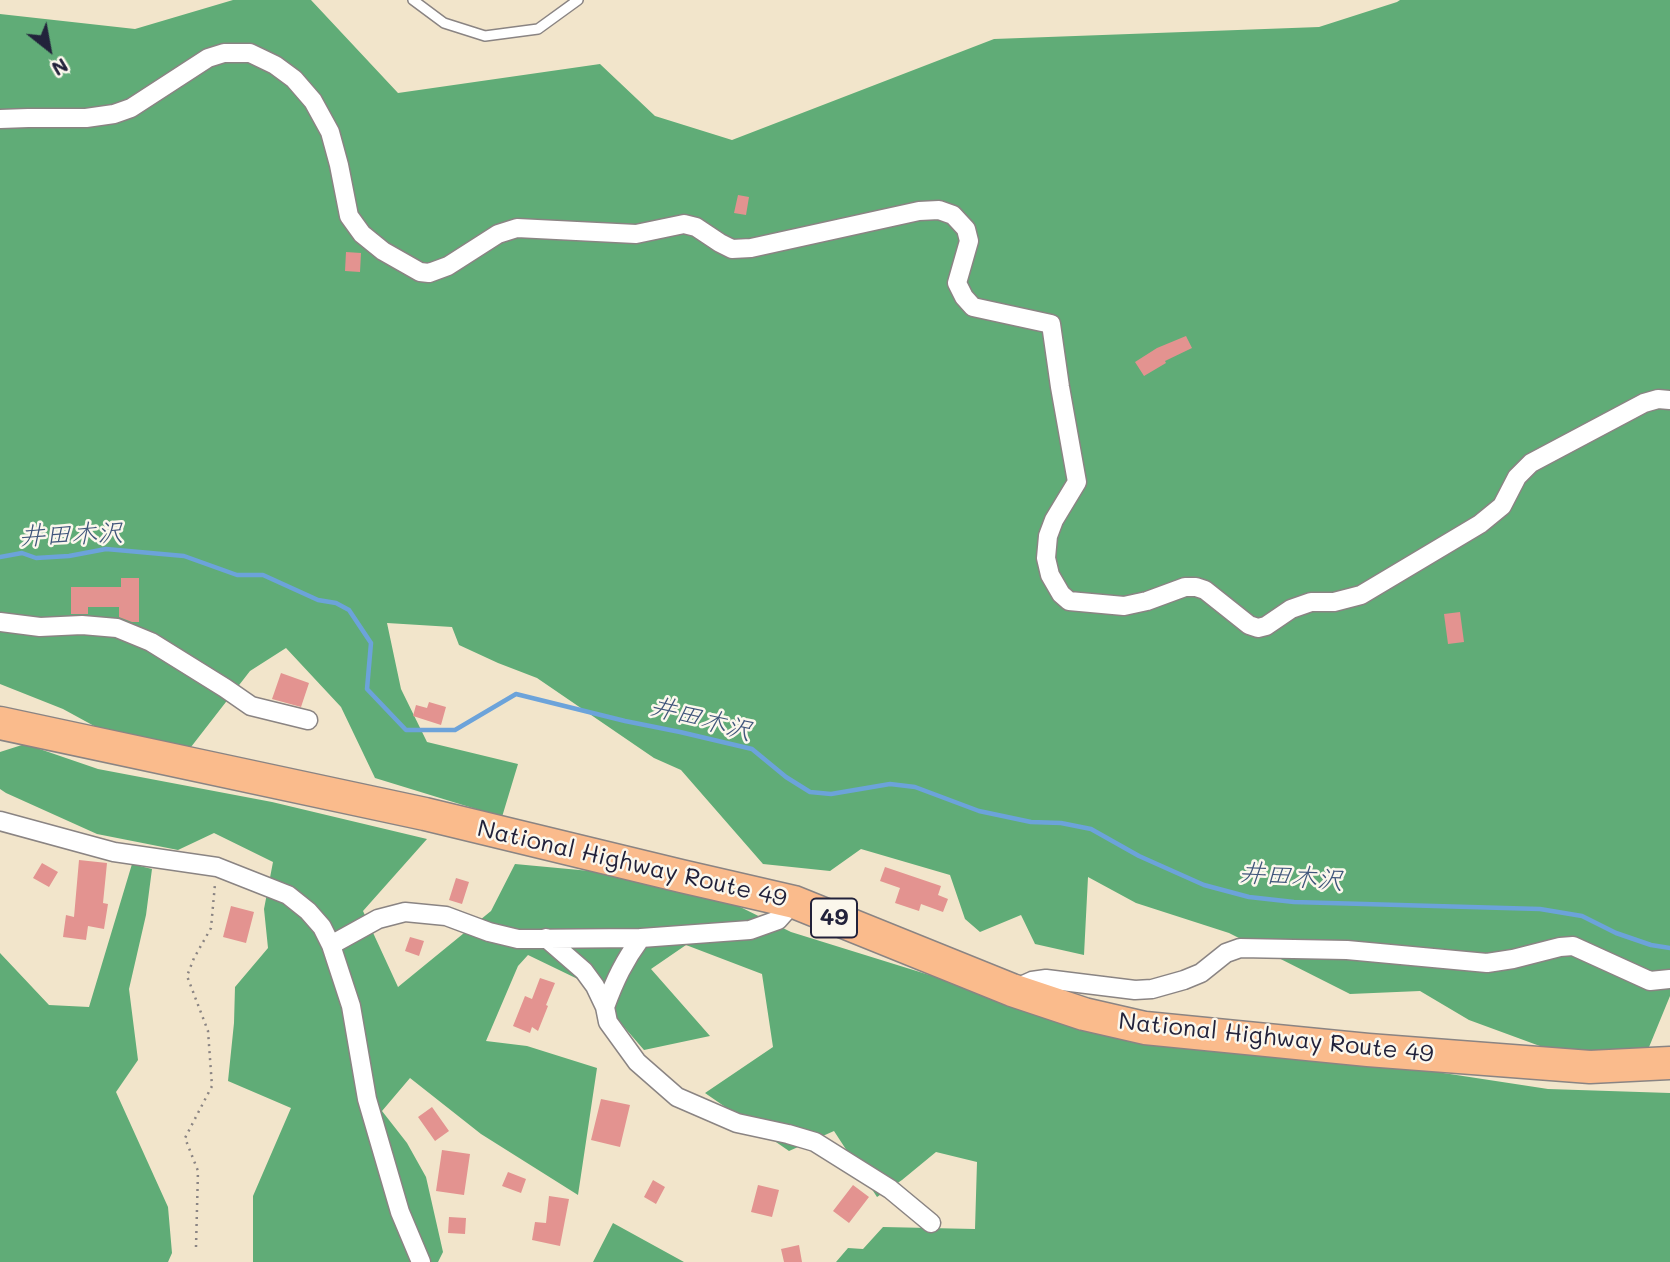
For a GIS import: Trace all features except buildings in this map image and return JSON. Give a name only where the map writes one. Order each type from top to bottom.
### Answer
[{"type":"highway","name":"National Highway Route 49","points":[[0,723],[425,814],[794,902],[1013,990],[1084,1014],[1145,1028],[1368,1050],[1590,1067],[1670,1063]]},
{"type":"street","points":[[0,120],[86,118],[114,114],[131,108],[208,58],[225,53],[250,53],[275,65],[294,79],[313,101],[330,132],[349,216],[362,234],[383,251],[420,272],[429,273],[448,266],[498,234],[517,228],[636,233],[684,224],[732,249],[741,249],[919,211],[939,210],[953,215],[966,229],[969,241],[957,283],[964,297],[973,307],[1051,324],[1077,482],[1054,520],[1048,536],[1046,558],[1050,575],[1061,594],[1069,601],[1124,606],[1185,587],[1196,587],[1205,590],[1249,625],[1258,628],[1266,626],[1291,609],[1311,602],[1334,602],[1360,595],[1480,524],[1502,506],[1517,477],[1531,463],[1644,403],[1658,399],[1670,400]]},
{"type":"street","points":[[0,622],[40,627],[82,625],[117,628],[151,642],[251,706],[308,720]]},
{"type":"street","points":[[0,821],[114,852],[217,867],[288,895],[308,911],[331,945],[351,1006],[367,1099],[400,1212],[421,1262]]},
{"type":"street","points":[[331,945],[378,919],[405,912],[446,916],[489,932],[518,939],[641,938],[750,930],[778,920],[794,902]]},
{"type":"street","points":[[546,938],[584,971],[605,1007],[608,1022],[637,1062],[677,1097],[737,1123],[815,1142],[890,1189],[931,1223]]},
{"type":"street","points":[[605,1007],[617,974],[641,938]]},
{"type":"street","points":[[1013,990],[1032,981],[1046,979],[1135,990],[1152,989],[1201,973],[1226,953],[1240,948],[1347,950],[1487,963],[1573,946],[1650,981],[1670,979]]},
{"type":"lane","points":[[413,0],[444,23],[485,36],[538,29],[578,0]]},
{"type":"path","points":[[196,1247],[198,1171],[185,1138],[212,1086],[208,1031],[187,976],[211,928],[217,867]]},
{"type":"green space","points":[[233,0],[311,0],[398,93],[600,64],[655,116],[732,140],[994,39],[1319,27],[1400,0],[1670,0],[1670,996],[1647,1052],[1548,1049],[1469,1020],[1420,991],[1350,994],[1229,933],[1136,903],[1088,877],[1084,955],[1035,944],[1021,915],[980,932],[965,919],[950,875],[861,849],[830,871],[763,864],[681,770],[654,758],[537,678],[459,645],[452,627],[387,623],[401,689],[427,742],[518,764],[502,817],[375,778],[341,707],[286,648],[250,671],[184,756],[129,745],[63,709],[0,684],[0,14],[135,29]]},
{"type":"green space","points":[[25,744],[98,769],[272,802],[427,839],[363,911],[398,987],[491,911],[515,864],[590,871],[730,902],[791,932],[968,987],[1108,1036],[1404,1067],[1548,1089],[1670,1093],[1670,1262],[836,1262],[848,1248],[863,1249],[883,1227],[975,1229],[977,1162],[936,1152],[877,1197],[834,1131],[789,1151],[705,1093],[773,1047],[762,974],[686,945],[651,969],[710,1036],[644,1050],[586,983],[528,955],[518,966],[486,1041],[527,1046],[597,1068],[578,1195],[481,1134],[410,1078],[382,1111],[407,1143],[426,1177],[443,1252],[438,1262],[253,1262],[253,1196],[291,1108],[228,1081],[235,987],[268,948],[264,909],[273,862],[214,833],[178,850],[97,834],[6,793],[0,789],[0,752]]},
{"type":"green space","points":[[132,864],[152,869],[146,915],[129,989],[138,1060],[116,1092],[168,1207],[172,1253],[168,1262],[0,1262],[0,953],[49,1005],[89,1007]]},
{"type":"green space","points":[[613,1223],[684,1262],[593,1262]]},
{"type":"waterway","name":"井田木沢","points":[[0,557],[22,553],[36,558],[69,556],[106,549],[184,556],[237,575],[263,575],[318,600],[336,603],[349,610],[371,643],[367,689],[406,730],[455,730],[516,694],[752,749],[786,777],[810,792],[831,794],[890,784],[915,787],[979,811],[1031,822],[1061,823],[1091,829],[1139,856],[1204,885],[1249,897],[1294,902],[1540,909],[1582,916],[1616,933],[1651,945],[1670,948]]}]
